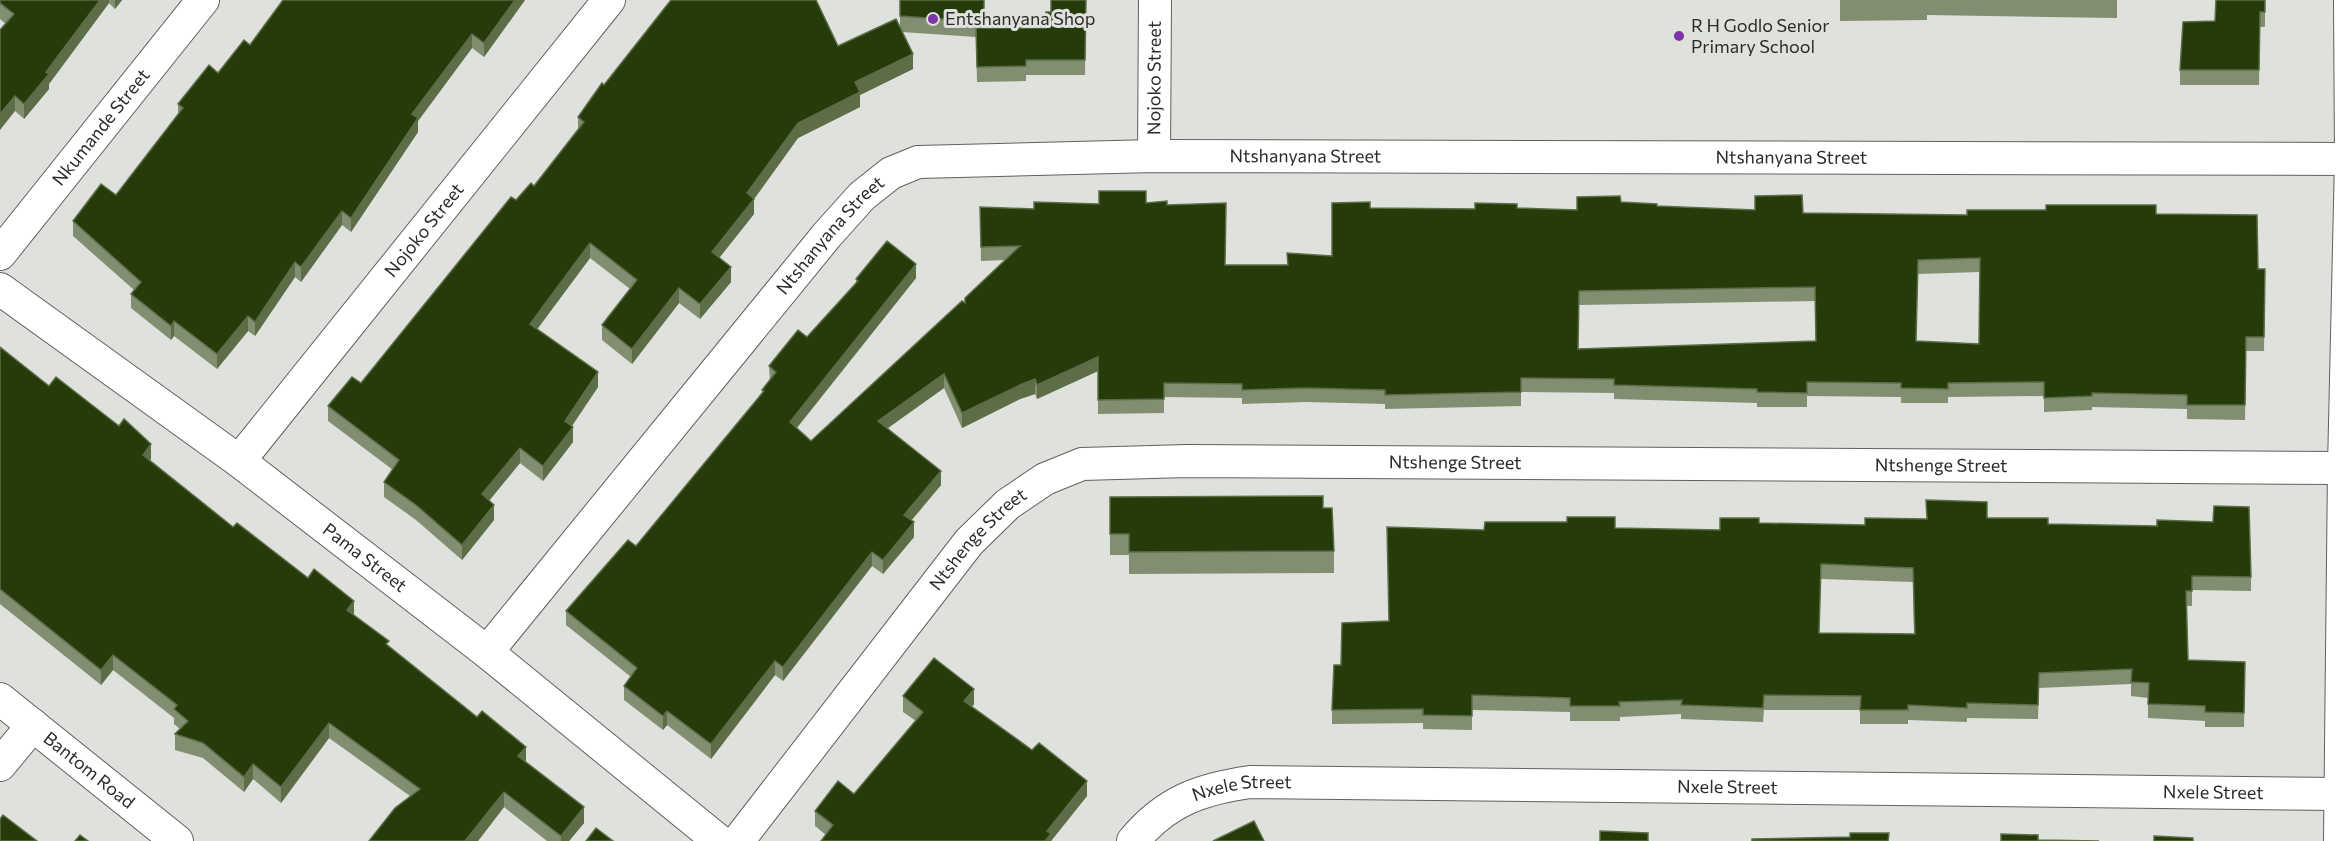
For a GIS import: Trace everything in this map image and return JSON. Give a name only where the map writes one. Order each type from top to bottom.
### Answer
[{"type":"street","name":"Nkumande Street","points":[[0,254],[203,0]]},
{"type":"street","name":"Nojoko Street","points":[[239,461],[609,0]]},
{"type":"street","name":"Nojoko Street","points":[[1154,156],[1155,0]]},
{"type":"street","points":[[2340,841],[2344,468],[2351,159],[2350,0]]},
{"type":"street","name":"Ntshanyana Street","points":[[487,652],[827,235],[862,196],[891,172],[918,162],[1154,156],[2351,159]]},
{"type":"street","name":"Pama Street","points":[[0,289],[239,461],[487,652],[719,841]]},
{"type":"street","name":"Ntshenge Street","points":[[738,841],[969,542],[1008,504],[1045,479],[1082,464],[1199,461],[2344,468]]},
{"type":"street","name":"Bantom Road","points":[[0,699],[177,841]]},
{"type":"street","points":[[0,765],[33,725]]},
{"type":"street","name":"Nxele Street","points":[[1133,841],[1165,811],[1187,797],[1214,787],[1250,782],[2341,794]]},
{"type":"building","points":[[0,0],[100,0],[46,72],[49,74],[24,104],[15,96],[0,114],[0,30],[14,14],[0,3]]},
{"type":"building","points":[[283,0],[515,0],[484,43],[472,34],[412,114],[418,118],[351,218],[342,211],[301,267],[295,262],[255,322],[248,316],[217,354],[174,321],[171,326],[131,294],[141,282],[73,221],[101,184],[116,195],[183,108],[178,104],[209,65],[218,73],[244,40],[250,45]]},
{"type":"building","points":[[671,0],[816,0],[838,46],[896,19],[913,54],[855,82],[860,92],[798,123],[747,193],[754,199],[712,252],[731,267],[700,304],[679,288],[632,349],[602,325],[637,280],[590,243],[530,324],[598,372],[565,421],[573,427],[543,466],[520,448],[482,494],[494,505],[462,545],[416,505],[384,482],[399,460],[328,406],[352,377],[361,383],[511,197],[516,200],[531,183],[534,186],[584,122],[578,117],[602,83],[604,85]]},
{"type":"building","points":[[900,0],[984,0],[984,22],[900,16]]},
{"type":"building","points":[[1051,0],[1086,0],[1085,60],[1026,60],[1026,66],[977,67],[976,28],[1046,28],[1046,12],[1051,12]]},
{"type":"building","points":[[2216,0],[2265,0],[2265,12],[2260,12],[2259,70],[2180,70],[2183,22],[2215,21]]},
{"type":"building","points":[[1099,191],[1146,191],[1146,203],[1167,201],[1167,205],[1226,203],[1225,265],[1288,265],[1287,253],[1332,256],[1332,203],[1370,202],[1370,208],[1475,209],[1475,203],[1517,204],[1517,208],[1577,210],[1577,197],[1620,196],[1621,202],[1657,204],[1657,206],[1755,210],[1755,196],[1802,195],[1803,213],[1967,215],[1967,210],[2046,210],[2046,205],[2156,205],[2156,214],[2257,215],[2258,269],[2265,269],[2264,337],[2246,337],[2245,405],[2187,405],[2187,395],[2092,393],[2092,396],[2044,398],[2044,382],[1948,383],[1948,389],[1901,388],[1901,383],[1807,382],[1807,393],[1757,392],[1757,389],[1614,385],[1614,379],[1521,378],[1521,392],[1385,395],[1385,390],[1306,388],[1242,390],[1242,384],[1164,383],[1164,399],[1098,400],[1098,357],[1037,385],[1035,379],[1020,385],[962,413],[944,374],[878,421],[941,471],[904,515],[914,522],[883,560],[872,552],[783,667],[775,661],[711,744],[667,711],[663,716],[624,686],[637,668],[566,611],[628,540],[636,546],[764,391],[762,390],[776,372],[769,366],[798,330],[807,337],[858,281],[856,279],[887,241],[916,264],[790,422],[811,441],[962,301],[965,303],[965,298],[1020,246],[981,247],[980,207],[1034,209],[1034,202],[1099,204]],"holes":[[[1980,258],[1979,344],[1916,341],[1918,260]],[[1815,287],[1816,341],[1578,349],[1579,291]]]},
{"type":"building","points":[[0,347],[49,386],[56,377],[119,426],[124,419],[151,444],[143,455],[233,527],[237,523],[308,578],[314,569],[354,601],[347,610],[389,641],[386,644],[477,717],[482,711],[526,747],[518,756],[584,807],[561,836],[504,792],[465,841],[369,841],[395,808],[420,789],[329,723],[281,787],[253,764],[244,777],[203,743],[175,734],[188,721],[174,709],[177,705],[113,655],[101,670],[0,589]]},
{"type":"building","points":[[1323,496],[1323,508],[1332,508],[1334,551],[1129,552],[1129,534],[1110,534],[1110,497]]},
{"type":"building","points":[[1926,500],[1987,502],[1987,518],[2048,518],[2048,524],[2157,526],[2157,520],[2213,522],[2214,506],[2249,507],[2251,577],[2192,576],[2192,591],[2186,591],[2188,660],[2245,662],[2244,713],[2205,712],[2205,706],[2148,704],[2149,683],[2131,682],[2132,669],[2039,673],[2038,705],[1967,703],[1967,708],[1908,705],[1908,710],[1860,710],[1861,696],[1764,695],[1763,708],[1681,705],[1682,700],[1619,702],[1620,706],[1570,706],[1570,698],[1472,695],[1472,716],[1423,715],[1423,709],[1332,710],[1334,665],[1341,665],[1342,623],[1389,621],[1387,527],[1484,530],[1485,522],[1567,522],[1567,517],[1615,517],[1615,528],[1720,530],[1720,518],[1759,518],[1759,523],[1865,525],[1865,518],[1927,519]],"holes":[[[1821,564],[1913,568],[1915,634],[1819,633]]]},
{"type":"building","points":[[934,658],[974,689],[964,701],[1032,750],[1039,743],[1087,781],[1047,831],[1051,834],[1045,841],[821,841],[833,825],[815,811],[838,781],[854,794],[923,712],[903,696]]},
{"type":"building","points":[[3,815],[37,841],[0,841],[0,819]]},
{"type":"building","points":[[1254,821],[1264,841],[1213,841]]},
{"type":"building","points":[[596,828],[613,841],[586,841]]},
{"type":"building","points":[[1600,831],[1648,833],[1648,841],[1600,841]]},
{"type":"building","points":[[1850,833],[1889,833],[1888,841],[1752,841],[1752,839],[1850,837]]},
{"type":"building","points":[[2001,834],[2038,835],[2038,840],[2099,841],[2001,841]]},
{"type":"building","points":[[80,835],[88,841],[75,841]]},
{"type":"building","points":[[2154,836],[2193,838],[2193,841],[2154,841]]},
{"type":"place","name":"Entshanyana Shop","points":[[933,19]]},
{"type":"place","name":"R H Godlo Senior Primary School","points":[[1679,36]]}]
